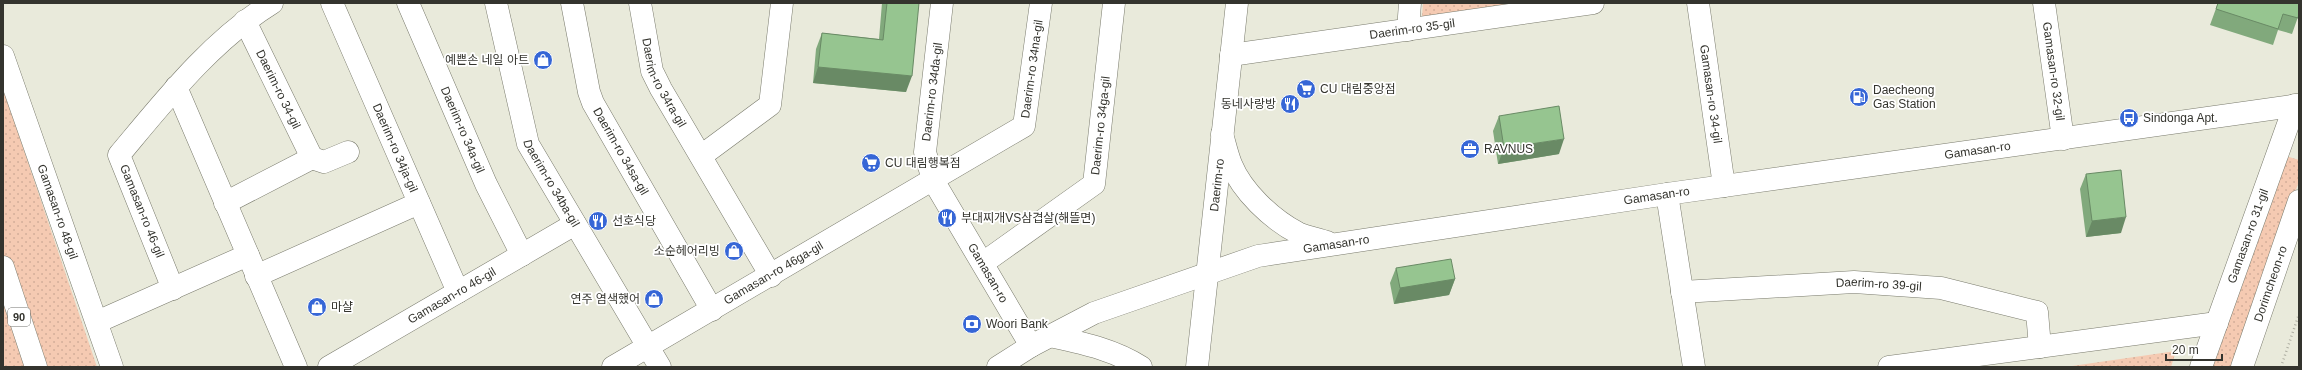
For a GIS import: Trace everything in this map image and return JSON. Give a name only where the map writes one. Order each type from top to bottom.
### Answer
[{"type":"street","points":[[272,3],[246,21],[176,87],[296,367]]},
{"type":"street","name":"Daerim-ro 34ja-gil","points":[[332,3],[458,292]]},
{"type":"street","name":"Daerim-ro 34a-gil","points":[[408,3],[486,184],[522,255]]},
{"type":"street","name":"Daerim-ro 34ba-gil","points":[[496,3],[528,144],[648,347]]},
{"type":"street","name":"Daerim-ro 34sa-gil","points":[[572,3],[589,92],[593,103],[712,310]]},
{"type":"street","name":"Daerim-ro 34ra-gil","points":[[640,3],[652,71],[770,276]]},
{"type":"street","points":[[701,156],[770,105],[782,3]]},
{"type":"street","name":"Daerim-ro 34da-gil","points":[[933,180],[925,152],[942,3]]},
{"type":"street","name":"Daerim-ro 34na-gil","points":[[933,180],[1024,126],[1041,3]]},
{"type":"street","name":"Daerim-ro 34ga-gil","points":[[983,263],[1094,184],[1114,3]]},
{"type":"street","name":"Daerim-ro","points":[[1197,367],[1237,3]]},
{"type":"street","points":[[1408,30],[1410,3]]},
{"type":"street","name":"Daerim-ro 35-gil","points":[[1231,55],[1408,30],[1558,6],[1593,3]]},
{"type":"street","name":"Gamasan-ro 34-gil","points":[[1698,3],[1724,186]]},
{"type":"street","name":"Gamasan-ro 32-gil","points":[[2044,3],[2063,139]]},
{"type":"street","name":"Daerim-ro 34-gil","points":[[246,21],[312,158]]},
{"type":"street","name":"Gamasan-ro 48-gil","points":[[3,56],[112,367]]},
{"type":"street","name":"Gamasan-ro 46-gil","points":[[173,289],[119,155],[176,87]]},
{"type":"street","name":"Gamasan-ro","points":[[998,367],[1030,346],[1094,313],[1258,256],[1666,194],[2297,105]]},
{"type":"street","name":"Gamasan-ro 31-gil","points":[[2201,367],[2297,105]]},
{"type":"street","points":[[1222,134],[1231,164],[1244,186],[1260,203],[1280,222],[1299,234],[1334,244]]},
{"type":"street","points":[[225,203],[312,158],[324,162],[348,152]]},
{"type":"street","name":"Gamasan-ro 46ga-gil","points":[[613,367],[933,180]]},
{"type":"street","name":"Gamasan-ro","points":[[933,180],[983,263],[1030,346]]},
{"type":"street","points":[[1666,194],[1694,367]]},
{"type":"street","name":"Dorimcheon-ro","points":[[2242,367],[2299,201]]},
{"type":"street","points":[[256,276],[419,203]]},
{"type":"street","name":"Gamasan-ro 46-gil","points":[[329,367],[575,224]]},
{"type":"street","points":[[97,322],[248,255]]},
{"type":"street","name":"90","points":[[3,267],[36,367]]},
{"type":"street","name":"Daerim-ro 39-gil","points":[[1682,292],[1854,282],[1940,288],[2037,312],[2040,347]]},
{"type":"street","points":[[1889,367],[2217,323]]},
{"type":"street","points":[[1050,336],[1097,346],[1130,360],[1141,367]]},
{"type":"street","points":[[648,347],[660,367]]},
{"type":"path","points":[[2280,367],[2299,314]]},
{"type":"shaded area","points":[[1423,3],[1518,3],[1422,17]]},
{"type":"shaded area","points":[[3,88],[97,367],[3,367]]},
{"type":"shaded area","points":[[2286,156],[2299,160],[2299,181],[2235,367],[2211,367]]},
{"type":"shaded area","points":[[2176,351],[2171,367],[2065,367]]},
{"type":"building","points":[[887,3],[919,3],[912,76],[818,67],[822,33],[883,40]]},
{"type":"building","points":[[2218,3],[2299,3],[2299,14],[2298,18],[2283,14],[2278,29],[2216,9]]},
{"type":"building","points":[[1559,106],[1564,139],[1504,148],[1499,116]]},
{"type":"building","points":[[2121,170],[2126,217],[2092,221],[2086,174]]},
{"type":"building","points":[[1451,259],[1455,279],[1400,288],[1396,268]]},
{"type":"place","name":"예쁜손 네일 아트","points":[[543,60]]},
{"type":"place","name":"CU 대림중앙점","points":[[1306,89]]},
{"type":"place","name":"Daecheong Gas Station","points":[[1859,97]]},
{"type":"place","name":"동네사랑방","points":[[1290,104]]},
{"type":"place","name":"Sindonga Apt.","points":[[2129,118]]},
{"type":"place","name":"RAVNUS","points":[[1470,149]]},
{"type":"place","name":"CU 대림행복점","points":[[871,163]]},
{"type":"place","name":"부대찌개VS삼겹살(해뜰면)","points":[[947,218]]},
{"type":"place","name":"선호식당","points":[[598,221]]},
{"type":"place","name":"소순헤어리빙","points":[[734,251]]},
{"type":"place","name":"연주 염색했어","points":[[654,299]]},
{"type":"place","name":"마샬","points":[[317,307]]},
{"type":"place","name":"Woori Bank","points":[[972,324]]}]
